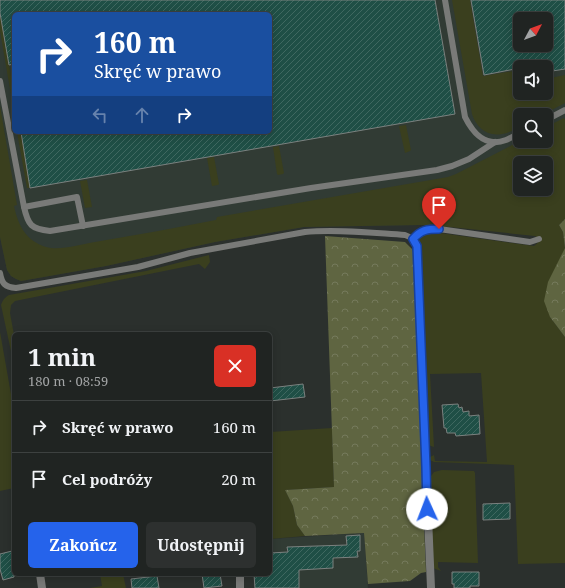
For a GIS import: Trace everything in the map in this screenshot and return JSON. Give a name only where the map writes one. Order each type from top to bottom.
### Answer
[{"type":"street","points":[[426,494],[431,588]]},
{"type":"street","points":[[40,576],[42,588]]},
{"type":"street","points":[[240,576],[240,588]]},
{"type":"lane","points":[[445,0],[465,117],[471,128],[478,136],[484,140],[495,142]]},
{"type":"lane","points":[[0,81],[26,215],[31,225],[39,230],[50,231],[311,188],[436,170],[452,166],[469,158],[495,142],[513,136]]},
{"type":"lane","points":[[553,116],[565,110]]},
{"type":"lane","points":[[24,207],[77,197],[83,226]]},
{"type":"lane","points":[[413,239],[418,233],[424,230],[439,229],[530,242],[538,239]]},
{"type":"lane","points":[[0,273],[4,284],[8,287],[16,288],[138,267],[213,248],[305,232],[332,231],[410,236],[417,246],[426,494]]},
{"type":"shaded area","points":[[0,0],[565,0],[565,197],[450,227],[422,225],[304,227],[215,242],[106,266],[21,281],[11,276],[7,270],[0,237]]},
{"type":"shaded area","points":[[364,533],[368,588],[255,588],[254,576],[272,576],[272,539]]},
{"type":"green space","points":[[452,0],[470,0],[483,76],[513,71],[513,100],[553,100],[553,78],[565,75],[565,103],[553,109],[553,108],[513,108],[513,130],[504,134],[497,135],[483,130],[476,123],[472,114]]},
{"type":"green space","points":[[0,13],[12,82],[12,100],[0,31]]},
{"type":"green space","points":[[0,106],[17,205],[14,206],[18,220],[24,231],[33,241],[52,248],[70,247],[216,220],[217,217],[448,177],[513,145],[513,148],[553,148],[553,124],[564,118],[565,219],[559,225],[563,232],[565,248],[550,317],[565,337],[565,563],[518,564],[514,465],[434,462],[430,460],[430,457],[434,455],[435,461],[487,462],[481,373],[430,374],[434,447],[428,445],[419,240],[423,234],[433,232],[534,246],[541,240],[535,236],[422,225],[304,227],[215,242],[106,266],[21,281],[11,276],[7,270],[0,237]]},
{"type":"green space","points":[[406,125],[411,150],[405,153],[399,126]]},
{"type":"green space","points":[[17,134],[21,134],[30,188],[27,188]]},
{"type":"green space","points":[[279,146],[284,173],[278,175],[273,147]]},
{"type":"green space","points":[[214,157],[219,184],[212,186],[207,158]]},
{"type":"green space","points":[[87,180],[92,207],[85,208],[80,181]]},
{"type":"green space","points":[[565,219],[565,248],[563,232],[559,225]]},
{"type":"green space","points":[[325,236],[405,242],[412,249],[416,259],[426,572],[421,573],[410,581],[368,584],[364,533],[305,536],[297,525],[293,506],[285,490],[334,487]]},
{"type":"green space","points":[[565,248],[565,337],[550,317],[544,301],[548,282]]},
{"type":"green space","points":[[209,255],[210,262],[205,269],[199,264],[15,301],[11,305],[10,313],[13,332],[12,332],[12,356],[1,305],[4,299],[9,295],[146,271]]},
{"type":"green space","points":[[0,332],[12,400],[12,488],[0,491]]},
{"type":"green space","points":[[332,428],[334,487],[285,490],[293,506],[297,525],[305,536],[272,539],[272,432]]},
{"type":"green space","points":[[442,470],[474,471],[475,473],[478,563],[438,562],[438,567],[441,571],[433,568],[429,479],[434,472]]},
{"type":"green space","points":[[100,576],[123,576],[126,588],[90,588],[102,586]]},
{"type":"building","points":[[0,0],[435,0],[455,114],[30,188],[21,134],[272,134],[272,12],[12,12],[12,64],[9,65],[0,13]]},
{"type":"building","points":[[471,0],[565,0],[565,69],[553,71],[553,60],[513,60],[513,69],[484,75]]},
{"type":"building","points":[[303,384],[305,397],[272,401],[272,388]]},
{"type":"building","points":[[458,404],[459,408],[462,407],[463,412],[469,411],[469,416],[479,415],[480,434],[456,436],[455,433],[447,433],[446,428],[444,428],[442,405]]},
{"type":"building","points":[[510,503],[510,519],[483,520],[483,504]]},
{"type":"building","points":[[360,535],[360,551],[357,551],[358,557],[333,558],[333,568],[299,570],[299,588],[255,588],[254,576],[272,576],[272,553],[288,552],[287,547],[347,545],[346,536]]},
{"type":"building","points":[[12,551],[12,576],[14,577],[3,580],[0,569],[0,554]]},
{"type":"building","points":[[452,572],[479,572],[479,586],[470,586],[470,588],[454,588],[454,584],[452,584]]},
{"type":"building","points":[[157,576],[159,588],[132,588],[131,579]]},
{"type":"building","points":[[202,576],[220,576],[222,586],[204,588]]},
{"type":"route","points":[[427,509],[417,246],[413,239],[418,233],[424,230],[439,229]]}]
